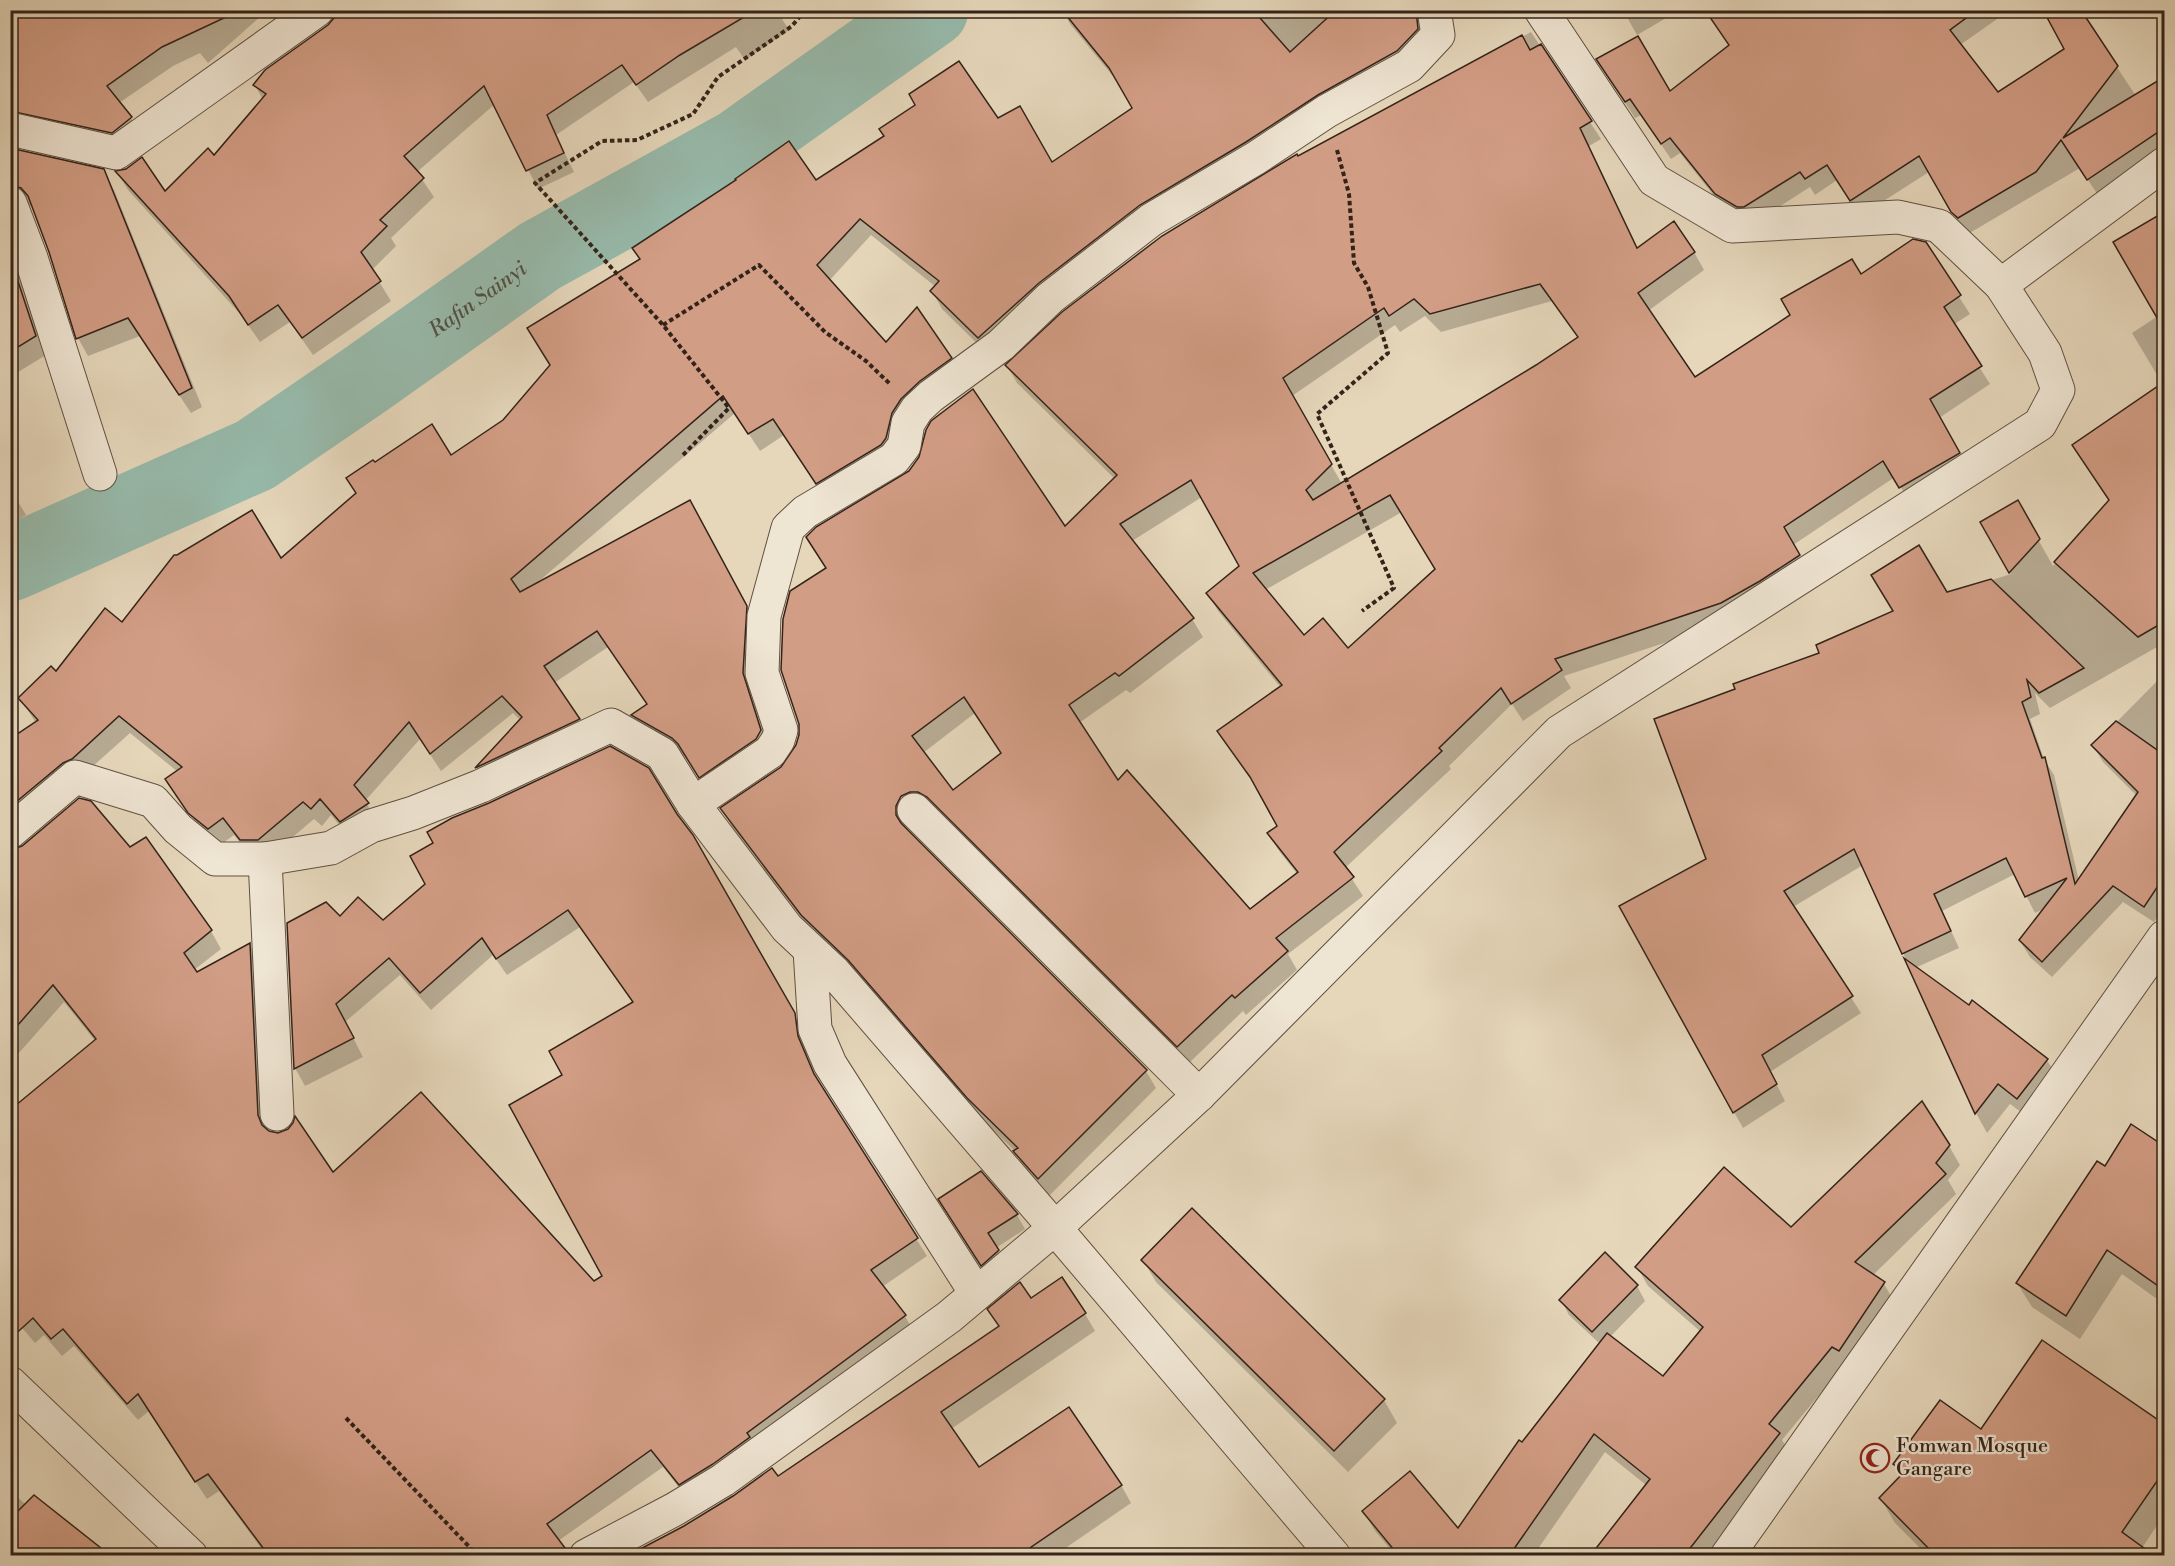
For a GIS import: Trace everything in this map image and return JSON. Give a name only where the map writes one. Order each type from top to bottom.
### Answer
[{"type":"street","points":[[10,129],[116,153],[317,10]]},
{"type":"street","points":[[693,804],[770,752],[778,740],[781,730],[762,673],[764,616],[788,528],[805,512],[894,459],[904,446],[908,423],[917,409],[931,396],[1001,345],[1050,298],[1151,220],[1256,158],[1327,111],[1409,66],[1438,35],[1434,10]]},
{"type":"street","points":[[586,1556],[675,1509],[723,1480],[949,1317],[1055,1227],[1199,1095],[1559,732],[2040,424],[2058,390],[2045,353],[2001,285],[1939,226],[1898,217],[1732,226],[1654,180],[1541,10]]},
{"type":"street","points":[[2001,285],[2164,164]]},
{"type":"street","points":[[10,203],[34,269],[100,474]]},
{"type":"street","points":[[10,832],[75,777],[153,801],[178,829],[215,859],[265,859],[331,848],[371,826],[413,813],[481,786],[611,725],[662,754],[693,804],[787,928],[834,972],[1055,1227],[1334,1556]]},
{"type":"street","points":[[914,810],[1199,1095]]},
{"type":"street","points":[[265,859],[277,1114]]},
{"type":"street","points":[[1727,1556],[2164,937]]},
{"type":"street","points":[[810,950],[815,1029],[830,1065],[976,1293]]},
{"type":"street","points":[[10,1383],[191,1556]]},
{"type":"path","points":[[683,455],[729,408],[663,325],[535,183],[602,141],[637,140],[693,114],[718,77],[792,26],[805,10]]},
{"type":"path","points":[[1327,111],[1348,194],[1354,262],[1368,287],[1388,353],[1317,414],[1394,588],[1362,611]]},
{"type":"path","points":[[663,325],[759,265],[825,332],[866,361],[917,409]]},
{"type":"path","points":[[345,1418],[478,1556]]},
{"type":"building","points":[[10,10],[241,10],[162,47],[107,86],[132,117],[112,133],[10,111]]},
{"type":"building","points":[[335,10],[756,10],[680,55],[636,85],[622,65],[547,115],[564,153],[526,171],[484,86],[404,156],[424,178],[380,220],[387,226],[361,252],[381,281],[302,338],[278,305],[248,325],[229,296],[115,171],[126,169],[142,157],[165,191],[208,148],[214,155],[266,94],[253,85],[265,70],[328,25],[334,18]]},
{"type":"building","points":[[1062,10],[1253,10],[1290,52],[1336,10],[1416,10],[1418,29],[1397,51],[1318,95],[1246,142],[1140,205],[1039,283],[978,338],[930,291],[939,281],[860,219],[817,265],[886,342],[917,307],[952,358],[920,381],[901,399],[892,413],[886,438],[881,445],[816,484],[773,419],[748,434],[723,396],[511,579],[520,592],[690,500],[747,606],[743,673],[761,730],[756,739],[699,778],[672,738],[631,715],[647,704],[597,631],[544,666],[580,719],[475,768],[522,717],[502,696],[430,754],[409,722],[354,785],[369,803],[340,822],[320,799],[311,809],[303,802],[258,840],[240,840],[223,818],[208,829],[188,813],[165,779],[182,767],[119,716],[72,759],[63,763],[10,807],[10,739],[38,720],[18,698],[51,666],[56,671],[105,608],[122,622],[174,555],[252,510],[281,558],[356,493],[346,478],[373,460],[375,462],[432,424],[451,455],[503,420],[550,365],[527,328],[640,259],[632,248],[736,180],[789,141],[816,180],[884,136],[879,129],[915,105],[909,94],[959,61],[998,118],[1020,106],[1052,162],[1132,108],[1109,68]]},
{"type":"building","points":[[1705,10],[1977,10],[1950,30],[1998,92],[2064,49],[2043,10],[2081,10],[2118,66],[2063,138],[2164,77],[2164,128],[2087,180],[2061,140],[2036,172],[1958,218],[1951,212],[1919,156],[1850,201],[1827,165],[1805,179],[1800,172],[1744,207],[1737,207],[1715,194],[1670,138],[1661,144],[1630,99],[1625,102],[1596,59],[1638,36],[1670,91],[1729,45]]},
{"type":"building","points":[[1522,35],[1530,50],[1541,44],[1592,121],[1580,128],[1637,248],[1674,221],[1695,252],[1638,293],[1695,377],[1790,315],[1781,299],[1852,259],[1861,274],[1913,239],[1926,242],[1961,295],[1944,307],[1982,366],[1930,399],[1960,453],[1899,488],[1883,461],[1784,527],[1800,555],[1760,581],[1721,603],[1555,659],[1562,670],[1511,704],[1501,688],[1439,748],[1442,751],[1334,852],[1354,877],[1276,938],[1288,951],[1235,998],[1232,995],[1177,1047],[927,797],[918,792],[910,792],[901,796],[896,806],[896,815],[901,823],[1147,1070],[1038,1179],[1013,1151],[1018,1148],[967,1098],[848,960],[801,915],[720,808],[781,767],[796,745],[799,724],[781,670],[783,619],[790,591],[826,568],[806,537],[816,527],[909,471],[919,457],[926,430],[931,421],[973,389],[1065,526],[1117,475],[1005,365],[1062,312],[1162,236],[1297,154],[1298,156]],"holes":[[[1540,284],[1578,337],[1536,365],[1313,500],[1306,490],[1332,464],[1283,378],[1384,308],[1389,316],[1414,299],[1430,314]],[[1191,480],[1239,566],[1206,593],[1282,685],[1217,731],[1250,777],[1277,826],[1267,833],[1298,872],[1250,909],[1127,770],[1118,780],[1069,705],[1115,673],[1119,676],[1194,618],[1120,524]],[[1390,495],[1435,569],[1348,648],[1323,618],[1304,635],[1253,573]],[[964,697],[1001,753],[953,790],[912,736]]]},
{"type":"building","points":[[10,148],[104,169],[192,388],[179,395],[128,318],[76,339],[49,252],[28,196],[21,188],[10,185]]},
{"type":"building","points":[[2164,212],[2164,330],[2113,242]]},
{"type":"building","points":[[10,257],[36,336],[10,352]]},
{"type":"building","points":[[2164,382],[2164,622],[2138,637],[2054,562],[2109,500],[2072,445]]},
{"type":"building","points":[[2018,500],[2040,539],[2009,573],[1980,522]]},
{"type":"building","points":[[1919,545],[1947,592],[1991,579],[2084,668],[2039,693],[2027,680],[2031,697],[2022,702],[2042,758],[2045,757],[2075,884],[2138,792],[2091,745],[2116,721],[2164,753],[2164,877],[2144,907],[2113,886],[2042,962],[2019,940],[2067,878],[2025,897],[2006,858],[1934,894],[1951,931],[1902,954],[1854,849],[1784,891],[1853,996],[1762,1055],[1777,1084],[1733,1113],[1619,906],[1706,859],[1654,719],[1735,689],[1733,684],[1819,653],[1816,645],[1893,611],[1871,575]]},
{"type":"building","points":[[610,746],[649,768],[677,814],[693,835],[795,1013],[798,1036],[814,1074],[918,1238],[871,1270],[906,1315],[747,1433],[750,1437],[679,1485],[651,1450],[547,1524],[568,1552],[567,1556],[269,1556],[208,1474],[195,1482],[138,1394],[127,1404],[63,1329],[51,1339],[33,1318],[10,1339],[10,1110],[96,1039],[53,985],[10,1034],[10,850],[22,846],[79,798],[91,801],[130,847],[146,837],[212,930],[184,953],[197,972],[250,943],[258,1115],[262,1125],[269,1131],[278,1133],[288,1129],[295,1116],[333,1172],[421,1092],[594,1281],[602,1276],[509,1105],[562,1075],[549,1051],[633,1002],[568,910],[496,959],[482,938],[420,993],[389,958],[336,1004],[354,1038],[294,1069],[287,923],[326,902],[340,916],[358,897],[383,920],[425,884],[410,856],[433,843],[427,832],[452,818]]},
{"type":"building","points":[[1904,958],[1969,1005],[1972,1000],[2048,1059],[2017,1099],[1998,1084],[1975,1114]]},
{"type":"building","points":[[1922,1101],[1950,1145],[1936,1163],[1946,1174],[1855,1262],[1885,1282],[1839,1351],[1832,1347],[1769,1424],[1780,1433],[1684,1556],[1590,1556],[1650,1479],[1594,1434],[1509,1556],[1399,1556],[1362,1511],[1410,1471],[1458,1528],[1519,1440],[1522,1442],[1607,1333],[1663,1376],[1703,1327],[1635,1267],[1724,1167],[1791,1227]]},
{"type":"building","points":[[2131,1124],[2164,1146],[2164,1290],[2107,1250],[2066,1316],[2016,1283],[2097,1161],[2105,1166]]},
{"type":"building","points":[[981,1171],[1018,1214],[988,1233],[999,1250],[981,1266],[938,1199]]},
{"type":"building","points":[[1192,1208],[1385,1399],[1334,1451],[1141,1260]]},
{"type":"building","points":[[1605,1252],[1638,1285],[1592,1332],[1559,1300]]},
{"type":"building","points":[[1062,1277],[1086,1313],[941,1412],[979,1467],[1069,1407],[1122,1485],[1018,1556],[627,1556],[684,1526],[733,1496],[772,1468],[778,1476],[999,1326],[987,1309],[1020,1282],[1031,1298]]},
{"type":"building","points":[[2042,1340],[2164,1424],[2164,1471],[2122,1532],[2155,1556],[1936,1556],[1879,1498],[1904,1472],[1893,1464],[1940,1400],[1981,1429]]},
{"type":"building","points":[[34,1495],[111,1556],[10,1556],[10,1519]]},
{"type":"waterway","name":"Rafin Sainyi","points":[[10,564],[255,455],[540,256],[739,146],[931,10]]},
{"type":"place","name":"Fomwan Mosque Gangare","points":[[1875,1458]]}]
